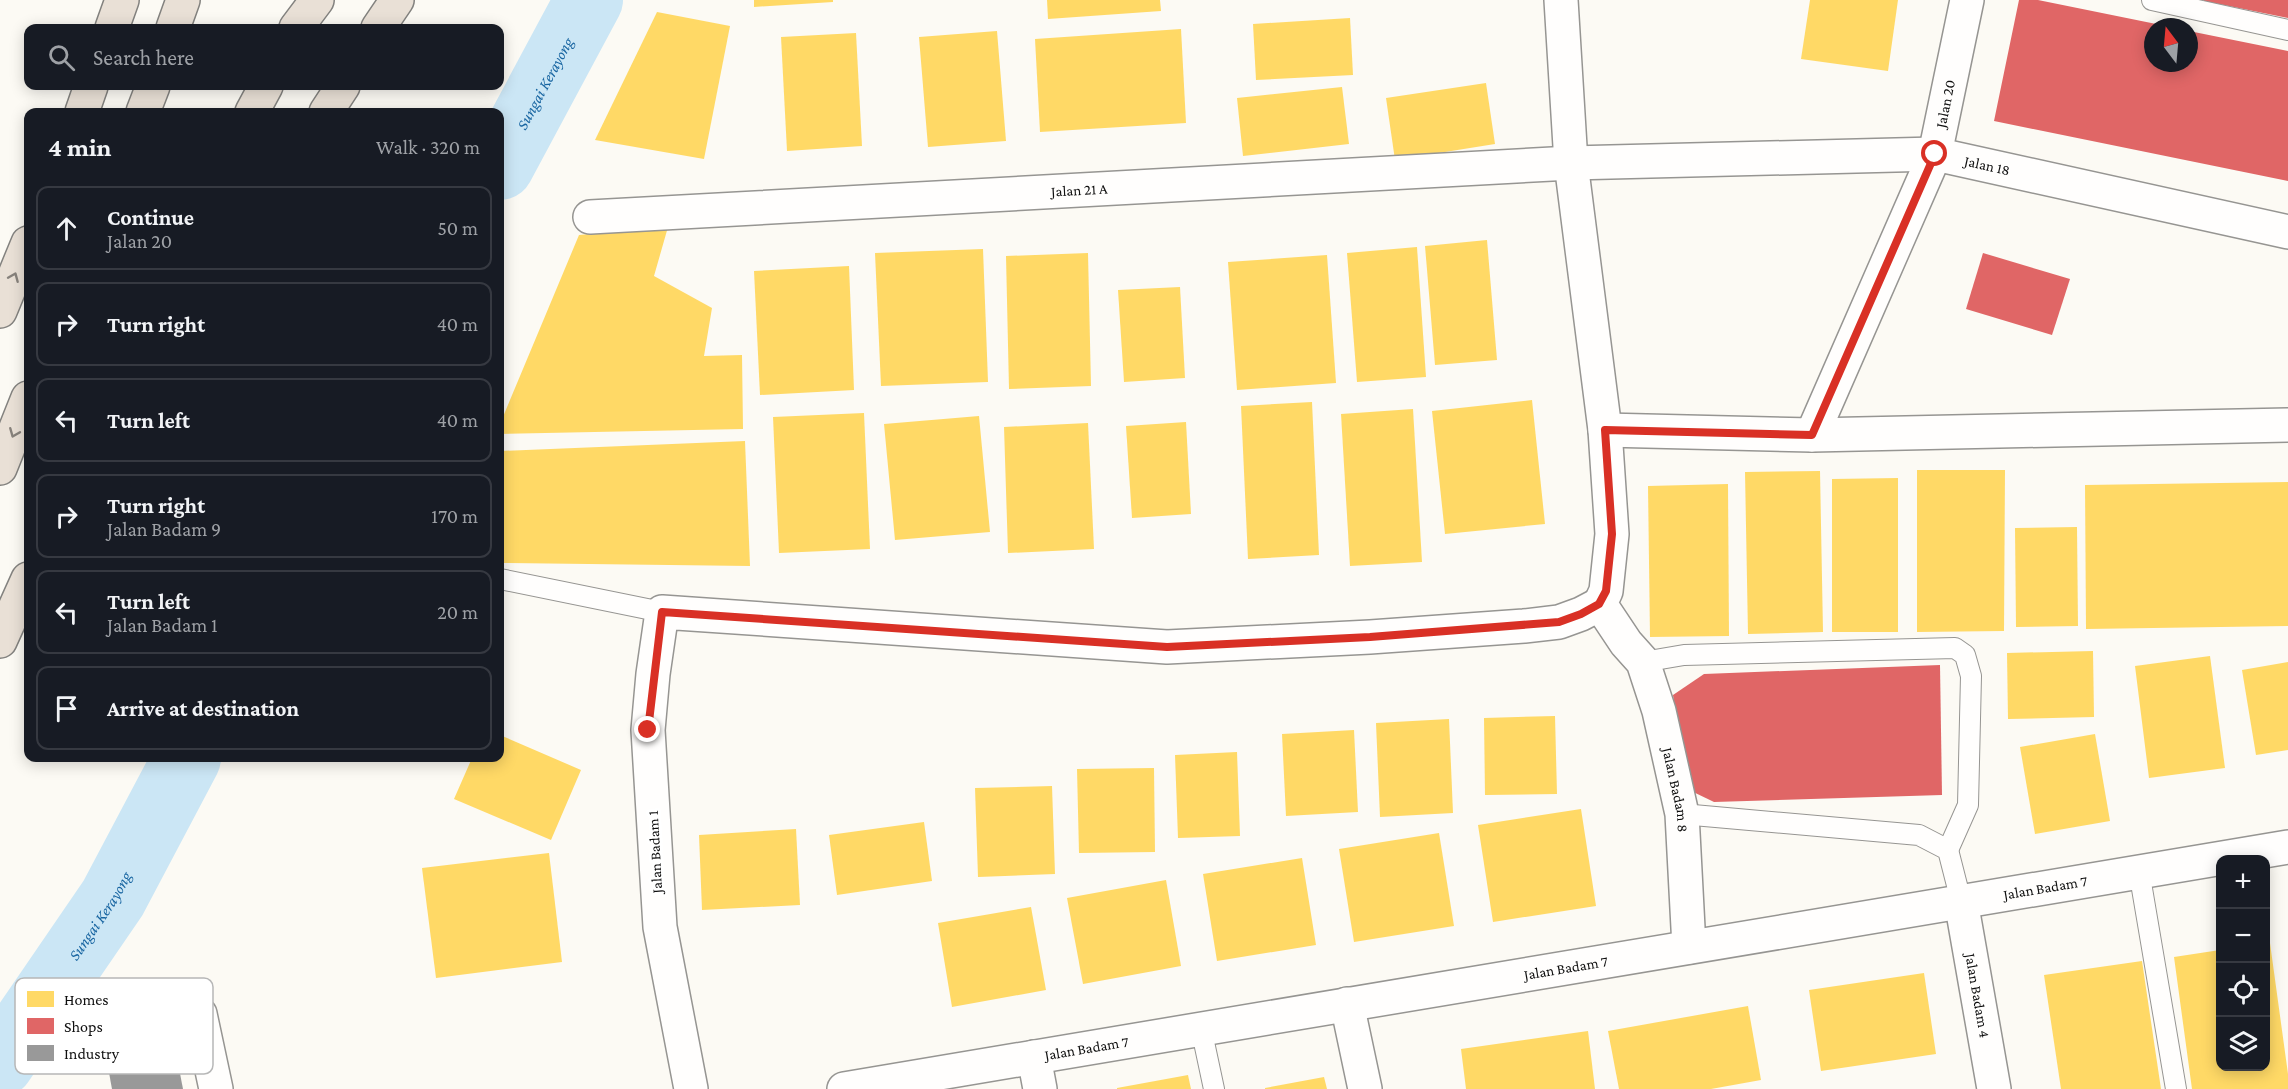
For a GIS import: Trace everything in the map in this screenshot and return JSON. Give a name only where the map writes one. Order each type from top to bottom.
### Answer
[{"type":"highway","points":[[113,24],[122,0]]},
{"type":"highway","points":[[174,24],[183,0]]},
{"type":"highway","points":[[299,24],[317,0]]},
{"type":"highway","points":[[381,24],[396,0]]},
{"type":"highway","points":[[83,108],[89,90]]},
{"type":"highway","points":[[145,108],[151,90]]},
{"type":"highway","points":[[254,108],[264,90]]},
{"type":"highway","points":[[329,108],[340,90]]},
{"type":"highway","points":[[0,311],[24,253]]},
{"type":"highway","points":[[0,468],[24,408]]},
{"type":"highway","points":[[0,641],[24,588]]},
{"type":"street","points":[[662,612],[1167,647],[1370,637],[1524,626],[1559,622],[1599,604],[1606,591],[1612,534],[1605,430],[1571,163],[1561,0]]},
{"type":"street","name":"Jalan 20","points":[[1812,435],[1935,154],[1967,0]]},
{"type":"street","name":"Jalan 18","points":[[1571,163],[1935,154],[2288,231]]},
{"type":"street","name":"Jalan 21 A","points":[[590,217],[1571,163]]},
{"type":"street","points":[[1605,430],[1812,435],[2288,425]]},
{"type":"street","name":"Jalan Badam 8","points":[[1599,604],[1635,653],[1659,711],[1682,814],[1689,947]]},
{"type":"street","name":"Jalan Badam 1","points":[[662,612],[648,730],[660,927],[691,1089]]},
{"type":"street","name":"Jalan Badam 7","points":[[854,1088],[2288,847]]},
{"type":"street","name":"Jalan Badam 4","points":[[1961,901],[1994,1089]]},
{"type":"street","points":[[1347,1004],[1365,1089]]},
{"type":"street","points":[[1034,1057],[1040,1089]]},
{"type":"street","points":[[213,1074],[216,1089]]},
{"type":"lane","points":[[2152,0],[2288,30]]},
{"type":"lane","points":[[504,580],[662,612]]},
{"type":"lane","points":[[1635,653],[1955,648],[1965,656],[1971,676],[1968,805],[1948,850],[1961,901]]},
{"type":"lane","points":[[1682,814],[1919,836],[1948,850]]},
{"type":"lane","points":[[2139,871],[2176,1089]]},
{"type":"lane","points":[[1201,1028],[1214,1089]]},
{"type":"building: Homes","points":[[754,0],[833,0],[833,2],[754,7]]},
{"type":"building: Homes","points":[[1047,0],[1160,0],[1161,11],[1048,19]]},
{"type":"building: Homes","points":[[1810,0],[1898,0],[1888,71],[1801,59]]},
{"type":"building: Homes","points":[[657,12],[730,26],[704,159],[595,140]]},
{"type":"building: Homes","points":[[1350,18],[1353,75],[1256,80],[1253,24]]},
{"type":"building: Homes","points":[[1181,29],[1186,123],[1040,132],[1035,39]]},
{"type":"building: Homes","points":[[997,31],[1006,141],[928,147],[919,37]]},
{"type":"building: Homes","points":[[856,33],[862,146],[787,151],[781,37]]},
{"type":"building: Homes","points":[[1486,83],[1495,144],[1395,160],[1386,98]]},
{"type":"building: Homes","points":[[1342,87],[1349,144],[1243,156],[1237,98]]},
{"type":"building: Homes","points":[[668,227],[654,276],[712,308],[704,356],[742,355],[743,429],[504,434],[504,414],[579,235]]},
{"type":"building: Homes","points":[[1487,240],[1497,360],[1435,365],[1425,246]]},
{"type":"building: Homes","points":[[1417,247],[1426,377],[1357,382],[1347,253]]},
{"type":"building: Homes","points":[[983,249],[988,382],[881,386],[875,253]]},
{"type":"building: Homes","points":[[1088,253],[1091,386],[1009,389],[1006,256]]},
{"type":"building: Homes","points":[[1327,255],[1336,383],[1237,390],[1228,262]]},
{"type":"building: Homes","points":[[849,266],[854,390],[760,395],[754,271]]},
{"type":"building: Homes","points":[[1180,287],[1185,378],[1124,382],[1118,290]]},
{"type":"building: Homes","points":[[1532,400],[1545,524],[1445,534],[1432,411]]},
{"type":"building: Homes","points":[[1312,402],[1319,555],[1248,559],[1241,406]]},
{"type":"building: Homes","points":[[1413,409],[1422,562],[1350,566],[1341,414]]},
{"type":"building: Homes","points":[[864,413],[870,549],[779,553],[773,417]]},
{"type":"building: Homes","points":[[979,416],[990,532],[895,540],[884,424]]},
{"type":"building: Homes","points":[[1186,422],[1191,514],[1132,518],[1126,426]]},
{"type":"building: Homes","points":[[1088,423],[1094,549],[1008,553],[1004,427]]},
{"type":"building: Homes","points":[[745,441],[750,566],[504,563],[504,451]]},
{"type":"building: Homes","points":[[1917,470],[2005,470],[2004,631],[1917,632]]},
{"type":"building: Homes","points":[[1820,471],[1823,632],[1748,634],[1745,472]]},
{"type":"building: Homes","points":[[1898,478],[1898,632],[1832,632],[1832,479]]},
{"type":"building: Homes","points":[[2288,482],[2288,626],[2086,629],[2085,485]]},
{"type":"building: Homes","points":[[1728,484],[1729,636],[1650,637],[1648,486]]},
{"type":"building: Homes","points":[[2077,527],[2078,626],[2016,627],[2015,528]]},
{"type":"building: Homes","points":[[2093,651],[2094,717],[2008,719],[2007,653]]},
{"type":"building: Homes","points":[[2210,656],[2225,768],[2149,778],[2135,666]]},
{"type":"building: Homes","points":[[2288,662],[2288,750],[2256,755],[2242,670]]},
{"type":"building: Homes","points":[[1555,716],[1557,794],[1485,795],[1484,718]]},
{"type":"building: Homes","points":[[1449,719],[1453,813],[1380,817],[1376,723]]},
{"type":"building: Homes","points":[[1354,730],[1358,812],[1286,816],[1282,734]]},
{"type":"building: Homes","points":[[2095,734],[2110,821],[2035,834],[2020,747]]},
{"type":"building: Homes","points":[[504,737],[581,770],[551,840],[454,799],[470,762],[504,762]]},
{"type":"building: Homes","points":[[1237,752],[1240,836],[1178,838],[1175,755]]},
{"type":"building: Homes","points":[[1154,768],[1155,852],[1079,853],[1077,769]]},
{"type":"building: Homes","points":[[1052,786],[1055,874],[978,877],[975,788]]},
{"type":"building: Homes","points":[[1581,809],[1596,906],[1493,922],[1478,825]]},
{"type":"building: Homes","points":[[924,822],[932,881],[837,895],[829,835]]},
{"type":"building: Homes","points":[[796,829],[800,905],[702,910],[699,835]]},
{"type":"building: Homes","points":[[1439,833],[1454,926],[1354,942],[1339,849]]},
{"type":"building: Homes","points":[[549,853],[562,962],[436,978],[422,868]]},
{"type":"building: Homes","points":[[1302,858],[1316,945],[1217,961],[1203,874]]},
{"type":"building: Homes","points":[[1166,880],[1181,966],[1083,984],[1067,898]]},
{"type":"building: Homes","points":[[1031,907],[1046,990],[952,1007],[938,923]]},
{"type":"building: Homes","points":[[2270,943],[2288,1074],[2288,1089],[2192,1089],[2174,957],[2216,951],[2216,1071],[2270,1071]]},
{"type":"building: Homes","points":[[2142,961],[2161,1089],[2061,1089],[2044,975]]},
{"type":"building: Homes","points":[[1924,973],[1936,1054],[1821,1071],[1809,990]]},
{"type":"building: Homes","points":[[1748,1006],[1761,1080],[1711,1089],[1619,1089],[1608,1031]]},
{"type":"building: Homes","points":[[1588,1031],[1595,1089],[1466,1089],[1461,1049]]},
{"type":"building: Homes","points":[[1188,1075],[1191,1089],[1117,1089],[1117,1088]]},
{"type":"building: Homes","points":[[1324,1077],[1327,1089],[1265,1089],[1265,1088]]},
{"type":"building: Shops","points":[[2019,0],[2038,0],[2144,22],[2144,72],[2198,72],[2198,33],[2288,51],[2288,181],[1994,121]]},
{"type":"building: Shops","points":[[2288,0],[2288,18],[2204,1]]},
{"type":"building: Shops","points":[[1983,253],[2070,279],[2052,335],[1966,309]]},
{"type":"building: Shops","points":[[1940,665],[1942,795],[1714,802],[1685,788],[1673,695],[1704,674]]},
{"type":"building: Industry","points":[[109,1074],[180,1074],[183,1089],[112,1089]]},
{"type":"waterway","name":"Sungai Kerayong","points":[[504,159],[589,0]]},
{"type":"waterway","name":"Sungai Kerayong","points":[[58,978],[113,898],[185,762]]},
{"type":"waterway","name":"Sungai Kerayong","points":[[0,1063],[15,1041]]},
{"type":"route","points":[[648,730],[662,612],[1167,647],[1370,637],[1524,626],[1559,622],[1581,614],[1599,604],[1606,591],[1609,573],[1612,534],[1605,430],[1812,435],[1935,154]]}]
